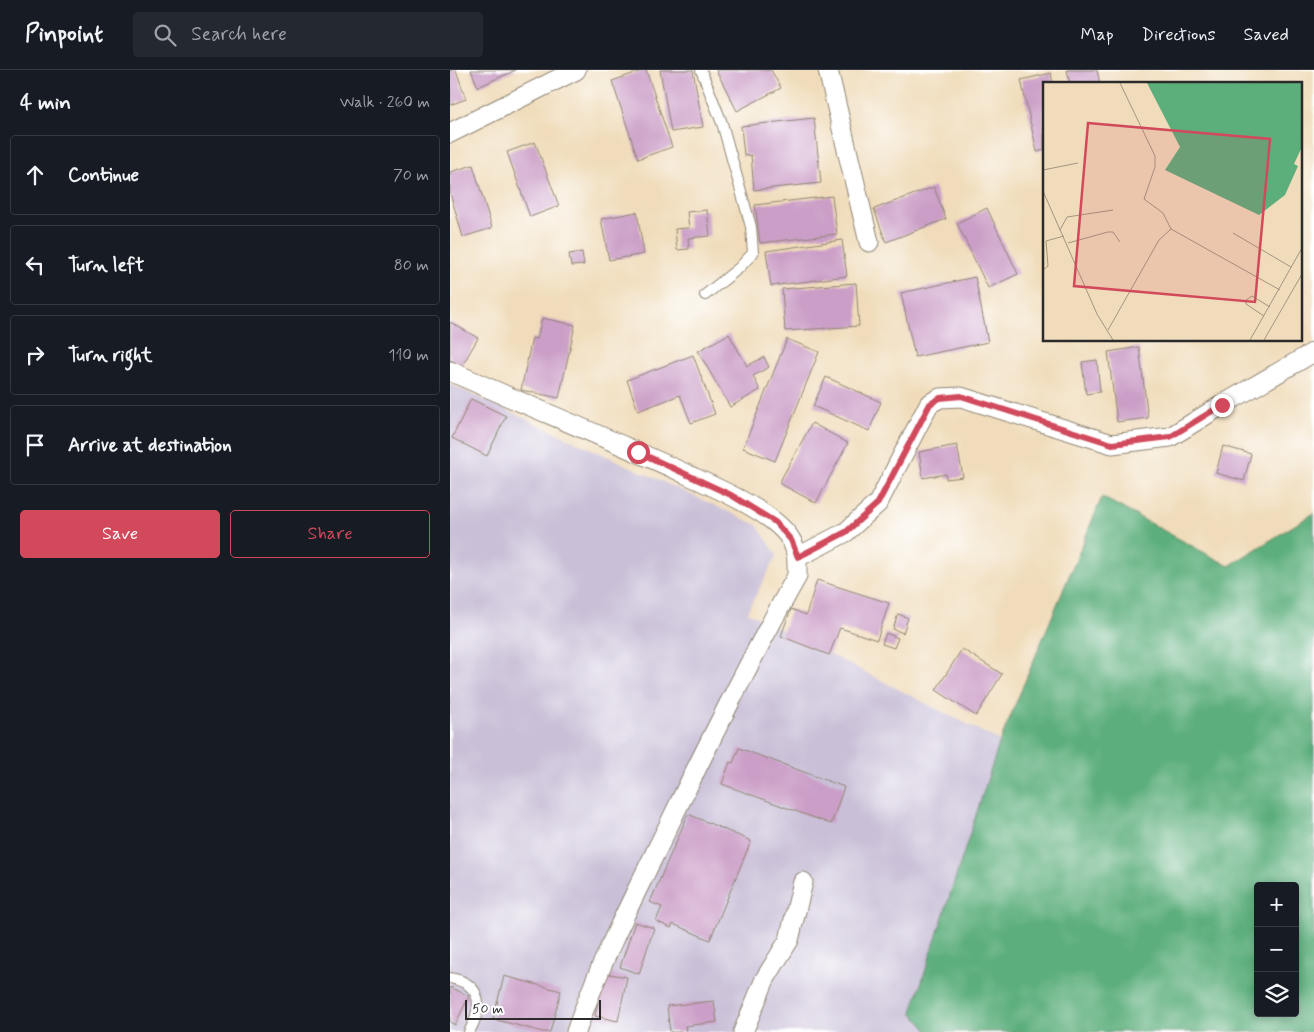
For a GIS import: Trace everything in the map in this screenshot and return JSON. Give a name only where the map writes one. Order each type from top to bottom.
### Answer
[{"type":"street","points":[[450,134],[576,70]]},
{"type":"street","points":[[828,70],[869,242]]},
{"type":"street","points":[[798,557],[846,532],[878,503],[930,404],[940,398],[961,396],[1112,444],[1170,437],[1314,352]]},
{"type":"street","points":[[450,371],[638,452],[731,495],[775,522],[791,540],[798,557],[797,576],[718,724],[655,853],[590,993],[576,1032]]},
{"type":"street","points":[[743,1032],[765,979],[789,940],[803,882]]},
{"type":"lane","points":[[701,70],[722,123],[751,227],[753,253],[739,268],[705,295]]},
{"type":"lane","points":[[450,978],[459,980],[474,989],[478,999],[478,1011],[469,1032]]},
{"type":"shaded area","points":[[450,384],[757,525],[777,555],[747,612],[1000,741],[912,1012],[929,1032],[450,1032]]},
{"type":"green space","points":[[1102,497],[1229,566],[1314,513],[1314,1032],[929,1032],[912,1012],[1000,741]]},
{"type":"building","points":[[450,70],[456,70],[466,99],[450,105]]},
{"type":"building","points":[[471,70],[516,70],[478,87]]},
{"type":"building","points":[[646,70],[672,147],[638,159],[612,81]]},
{"type":"building","points":[[660,70],[693,70],[703,127],[671,132]]},
{"type":"building","points":[[716,70],[771,70],[781,88],[737,111]]},
{"type":"building","points":[[1067,70],[1097,70],[1100,82],[1070,82]]},
{"type":"building","points":[[1051,73],[1053,82],[1043,82],[1043,150],[1037,152],[1021,80]]},
{"type":"building","points":[[814,118],[821,183],[754,190],[751,155],[744,156],[741,126]]},
{"type":"building","points":[[535,142],[559,206],[530,217],[507,152]]},
{"type":"building","points":[[473,165],[492,228],[463,237],[450,193],[450,172]]},
{"type":"building","points":[[934,187],[946,219],[886,242],[874,209]]},
{"type":"building","points":[[832,196],[837,234],[760,243],[755,205]]},
{"type":"building","points":[[987,208],[1018,274],[988,288],[957,223]]},
{"type":"building","points":[[707,210],[710,236],[688,238],[689,249],[677,250],[675,229],[689,228],[687,212]]},
{"type":"building","points":[[637,212],[644,254],[609,260],[601,219]]},
{"type":"building","points":[[842,240],[847,276],[771,286],[766,251]]},
{"type":"building","points":[[582,252],[584,265],[571,266],[569,254]]},
{"type":"building","points":[[975,277],[988,342],[915,357],[901,293]]},
{"type":"building","points":[[856,283],[859,326],[785,331],[782,289]]},
{"type":"building","points":[[542,318],[575,325],[559,398],[521,390],[532,338],[537,339]]},
{"type":"building","points":[[450,322],[478,338],[462,366],[450,360]]},
{"type":"building","points":[[729,334],[747,366],[764,357],[769,367],[753,376],[760,390],[730,407],[698,351]]},
{"type":"building","points":[[787,339],[819,352],[775,461],[743,448]]},
{"type":"building","points":[[1139,347],[1148,418],[1117,422],[1108,352]]},
{"type":"building","points":[[693,355],[715,414],[691,423],[680,395],[638,411],[627,380]]},
{"type":"building","points":[[1097,360],[1100,392],[1086,394],[1082,362]]},
{"type":"building","points":[[826,377],[881,402],[869,431],[813,406]]},
{"type":"building","points":[[471,399],[506,416],[487,456],[452,438]]},
{"type":"building","points":[[812,423],[848,443],[816,503],[779,483]]},
{"type":"building","points":[[957,445],[963,477],[946,479],[946,474],[923,478],[919,452]]},
{"type":"building","points":[[1223,446],[1251,454],[1244,481],[1216,473]]},
{"type":"building","points":[[817,580],[889,603],[877,640],[840,628],[829,655],[781,636],[791,609],[806,615]]},
{"type":"building","points":[[898,614],[908,618],[903,633],[893,629]]},
{"type":"building","points":[[886,633],[898,638],[894,648],[882,644]]},
{"type":"building","points":[[962,649],[1002,674],[976,716],[936,690]]},
{"type":"building","points":[[739,748],[844,787],[831,824],[722,784],[730,762],[733,763]]},
{"type":"building","points":[[688,814],[751,841],[710,940],[673,924],[671,928],[656,921],[662,907],[650,902]]},
{"type":"building","points":[[635,922],[654,928],[639,974],[620,967]]},
{"type":"building","points":[[604,973],[627,977],[618,1021],[595,1016]]},
{"type":"building","points":[[504,976],[561,991],[550,1032],[543,1032],[493,1019]]},
{"type":"building","points":[[450,987],[469,996],[455,1025],[450,1022]]},
{"type":"building","points":[[714,1001],[717,1022],[685,1026],[686,1032],[670,1032],[667,1006]]},
{"type":"route","points":[[638,452],[731,495],[775,522],[791,540],[798,557],[846,532],[878,503],[930,404],[940,398],[961,396],[1112,444],[1170,437],[1222,405]]}]
